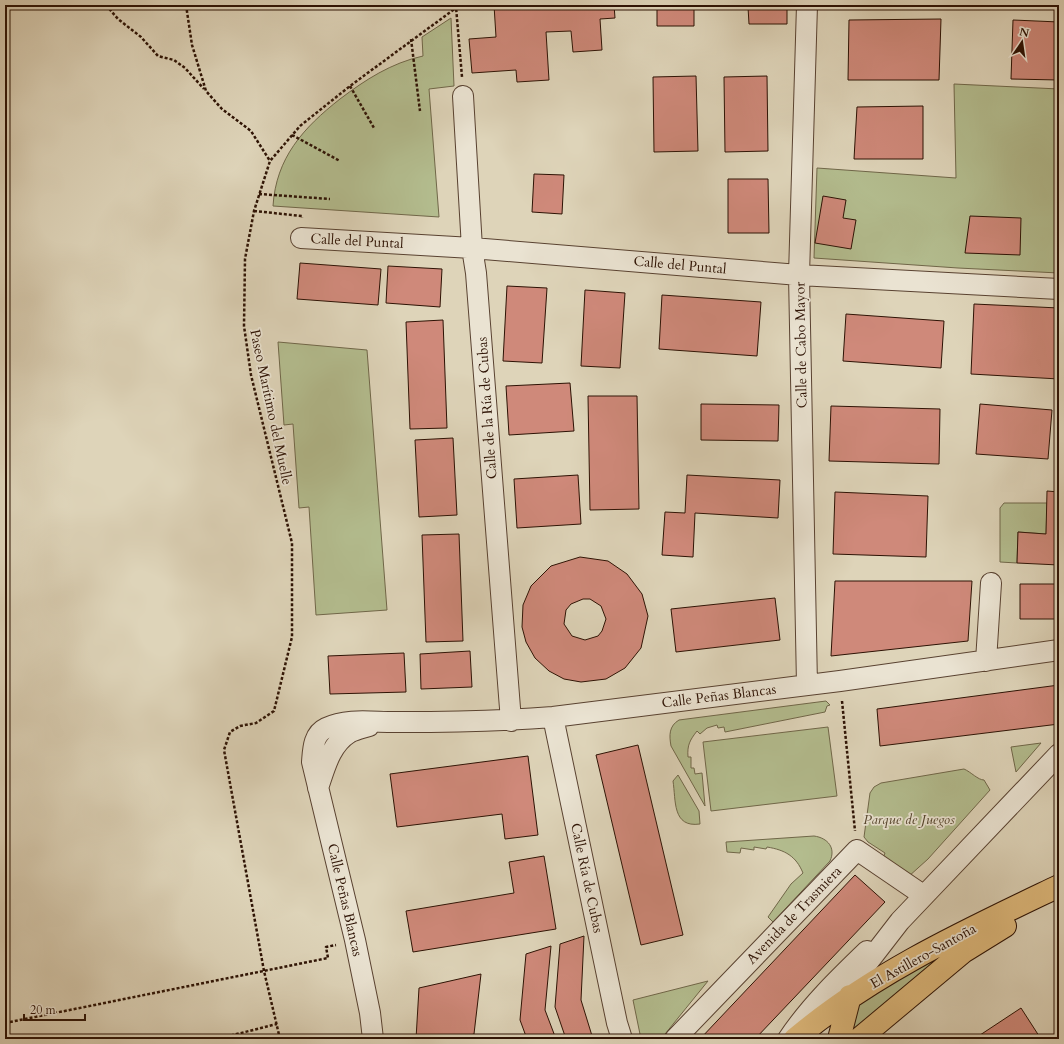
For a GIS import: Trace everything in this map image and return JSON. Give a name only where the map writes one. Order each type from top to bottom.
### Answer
[{"type":"main road","name":"El Astillero-Santoña","points":[[795,1039],[850,996],[919,956],[1059,886]]},
{"type":"main road","name":"El Astillero-Santoña","points":[[859,1039],[963,952],[1059,895]]},
{"type":"main road","points":[[839,1039],[850,996]]},
{"type":"street","name":"Calle de Cabo Mayor","points":[[807,5],[799,275],[807,685]]},
{"type":"street","name":"Calle de la Ría de Cubas","points":[[464,96],[472,248],[476,273],[510,721]]},
{"type":"street","name":"Calle del Puntal","points":[[300,238],[472,248],[799,275],[1059,289]]},
{"type":"street","points":[[986,661],[991,583]]},
{"type":"street","name":"Calle Peñas Blancas","points":[[373,1039],[370,1013],[356,940],[312,762],[313,743],[324,728],[347,721],[377,723],[510,721],[552,717],[840,681],[1059,650]]},
{"type":"street","name":"Calle Ría de Cubas","points":[[552,717],[617,1023],[622,1039]]},
{"type":"street","points":[[850,996],[866,964],[900,921],[923,895],[1059,754]]},
{"type":"street","points":[[857,850],[923,895]]},
{"type":"street","name":"Avenida de Trasmiera","points":[[675,1039],[857,850]]},
{"type":"street","points":[[788,1039],[801,1020],[848,969],[900,921]]},
{"type":"path","points":[[106,5],[118,19],[141,37],[158,56],[174,60],[185,68],[222,109],[251,131],[270,161]]},
{"type":"path","points":[[186,5],[192,45],[206,91]]},
{"type":"path","name":"Paseo Marítimo del Muelle","points":[[264,970],[224,750],[230,732],[240,726],[256,723],[274,711],[292,637],[292,543],[251,375],[244,326],[245,259],[254,211],[270,161],[300,126],[411,39],[455,6],[460,5]]},
{"type":"path","points":[[455,6],[464,96]]},
{"type":"path","points":[[411,39],[420,112]]},
{"type":"path","points":[[350,86],[374,128]]},
{"type":"path","points":[[292,135],[340,162]]},
{"type":"path","points":[[259,194],[330,199]]},
{"type":"path","points":[[254,211],[302,216],[300,238]]},
{"type":"path","points":[[840,681],[857,850]]},
{"type":"path","points":[[5,1023],[328,958],[326,947],[356,940]]},
{"type":"path","points":[[264,970],[280,1039]]},
{"type":"path","points":[[229,1039],[229,1036],[277,1024]]},
{"type":"green space","points":[[451,18],[454,86],[429,89],[439,217],[273,206],[275,189],[286,159],[294,145],[314,121],[340,99],[379,73],[400,63],[423,56],[422,37]]},
{"type":"green space","points":[[954,84],[1059,89],[1059,273],[814,258],[817,168],[956,178]]},
{"type":"green space","points":[[278,342],[367,350],[387,610],[316,615],[309,507],[299,508],[293,424],[284,425]]},
{"type":"green space","points":[[1004,503],[1047,503],[1046,534],[1018,532],[1017,563],[1000,562],[1000,508]]},
{"type":"green space","points":[[826,701],[830,705],[827,706],[825,712],[725,732],[724,727],[718,728],[717,725],[707,728],[700,734],[697,731],[692,737],[688,749],[688,757],[691,757],[691,768],[694,768],[695,774],[702,773],[705,806],[671,746],[670,731],[673,725],[679,720]]},
{"type":"green space","points":[[828,727],[837,796],[711,811],[703,742]]},
{"type":"green space","points":[[1041,743],[1016,772],[1011,747]]},
{"type":"green space","name":"Parque de Juegos","points":[[964,769],[979,779],[984,780],[990,790],[928,859],[908,877],[883,858],[885,853],[868,842],[864,837],[870,793],[874,787],[881,783]]},
{"type":"green space","points":[[678,775],[699,811],[700,824],[684,822],[677,811],[673,781]]},
{"type":"green space","points":[[814,836],[827,841],[830,844],[832,856],[830,861],[773,922],[768,917],[791,884],[803,873],[800,867],[793,858],[779,850],[767,847],[766,849],[754,847],[754,850],[741,848],[740,853],[727,852],[726,842]]},
{"type":"green space","points":[[970,940],[850,1038],[859,1004],[872,993]]},
{"type":"green space","points":[[708,981],[661,1039],[641,1039],[633,1000]]},
{"type":"building","points":[[494,5],[614,5],[615,18],[600,19],[602,50],[573,52],[571,31],[546,32],[549,80],[517,82],[516,70],[472,73],[469,39],[496,37]]},
{"type":"building","points":[[657,5],[787,5],[787,24],[749,24],[748,7],[694,7],[694,26],[657,26]]},
{"type":"building","points":[[941,19],[939,80],[848,80],[849,20]]},
{"type":"building","points":[[1013,20],[1059,22],[1059,80],[1011,79]]},
{"type":"building","points":[[696,76],[698,151],[654,152],[653,77]]},
{"type":"building","points":[[767,76],[768,151],[725,152],[724,77]]},
{"type":"building","points":[[923,106],[923,159],[854,159],[857,107]]},
{"type":"building","points":[[534,174],[564,175],[562,214],[532,212]]},
{"type":"building","points":[[728,179],[768,179],[769,233],[728,233]]},
{"type":"building","points":[[823,196],[846,200],[843,218],[856,220],[851,249],[815,243]]},
{"type":"building","points":[[970,216],[1021,218],[1020,255],[965,253]]},
{"type":"building","points":[[300,263],[381,269],[378,305],[297,299]]},
{"type":"building","points":[[388,266],[442,269],[440,307],[386,303]]},
{"type":"building","points":[[507,286],[547,288],[542,363],[503,361]]},
{"type":"building","points":[[585,290],[625,293],[620,368],[581,366]]},
{"type":"building","points":[[662,295],[761,302],[757,356],[659,349]]},
{"type":"building","points":[[974,304],[1059,308],[1059,379],[971,374]]},
{"type":"building","points":[[846,314],[944,321],[941,368],[843,361]]},
{"type":"building","points":[[443,320],[447,428],[410,429],[406,322]]},
{"type":"building","points":[[570,383],[574,431],[509,435],[506,386]]},
{"type":"building","points":[[588,396],[637,396],[639,509],[590,510]]},
{"type":"building","points":[[701,404],[779,405],[778,441],[701,440]]},
{"type":"building","points":[[980,404],[1052,410],[1048,459],[976,454]]},
{"type":"building","points":[[831,406],[940,409],[939,464],[829,461]]},
{"type":"building","points":[[453,438],[457,515],[419,517],[415,440]]},
{"type":"building","points":[[578,475],[581,524],[517,528],[514,479]]},
{"type":"building","points":[[687,475],[780,480],[778,518],[695,513],[693,557],[662,555],[665,512],[685,513]]},
{"type":"building","points":[[1047,491],[1059,492],[1059,565],[1017,563],[1018,532],[1046,534]]},
{"type":"building","points":[[835,492],[928,496],[926,557],[833,554]]},
{"type":"building","points":[[459,534],[463,641],[426,642],[422,535]]},
{"type":"building","points":[[580,557],[608,561],[627,574],[642,594],[648,616],[641,648],[625,668],[606,679],[581,682],[564,679],[549,671],[535,658],[526,642],[522,627],[523,605],[531,586],[551,566]],"holes":[[[583,599],[590,599],[601,606],[606,619],[602,631],[598,636],[585,640],[572,636],[564,624],[566,610],[571,604]]]},
{"type":"building","points":[[835,581],[972,581],[968,641],[831,656]]},
{"type":"building","points":[[1020,584],[1059,584],[1059,619],[1020,619]]},
{"type":"building","points":[[775,598],[780,640],[676,652],[671,609]]},
{"type":"building","points":[[470,651],[472,687],[421,689],[420,654]]},
{"type":"building","points":[[404,653],[406,692],[330,694],[328,656]]},
{"type":"building","points":[[1059,685],[1059,724],[880,746],[877,709]]},
{"type":"building","points":[[638,745],[683,935],[641,945],[596,755]]},
{"type":"building","points":[[528,756],[538,835],[505,839],[502,814],[397,827],[390,774]]},
{"type":"building","points":[[544,856],[556,929],[413,952],[406,911],[514,893],[509,862]]},
{"type":"building","points":[[855,875],[885,902],[755,1039],[700,1039]]},
{"type":"building","points":[[584,936],[581,1000],[593,1039],[566,1039],[555,1007],[560,944]]},
{"type":"building","points":[[551,946],[545,1010],[556,1039],[527,1039],[520,1020],[526,954]]},
{"type":"building","points":[[481,974],[474,1034],[456,1039],[416,1039],[419,988]]},
{"type":"building","points":[[1021,1008],[1041,1039],[974,1039]]}]
